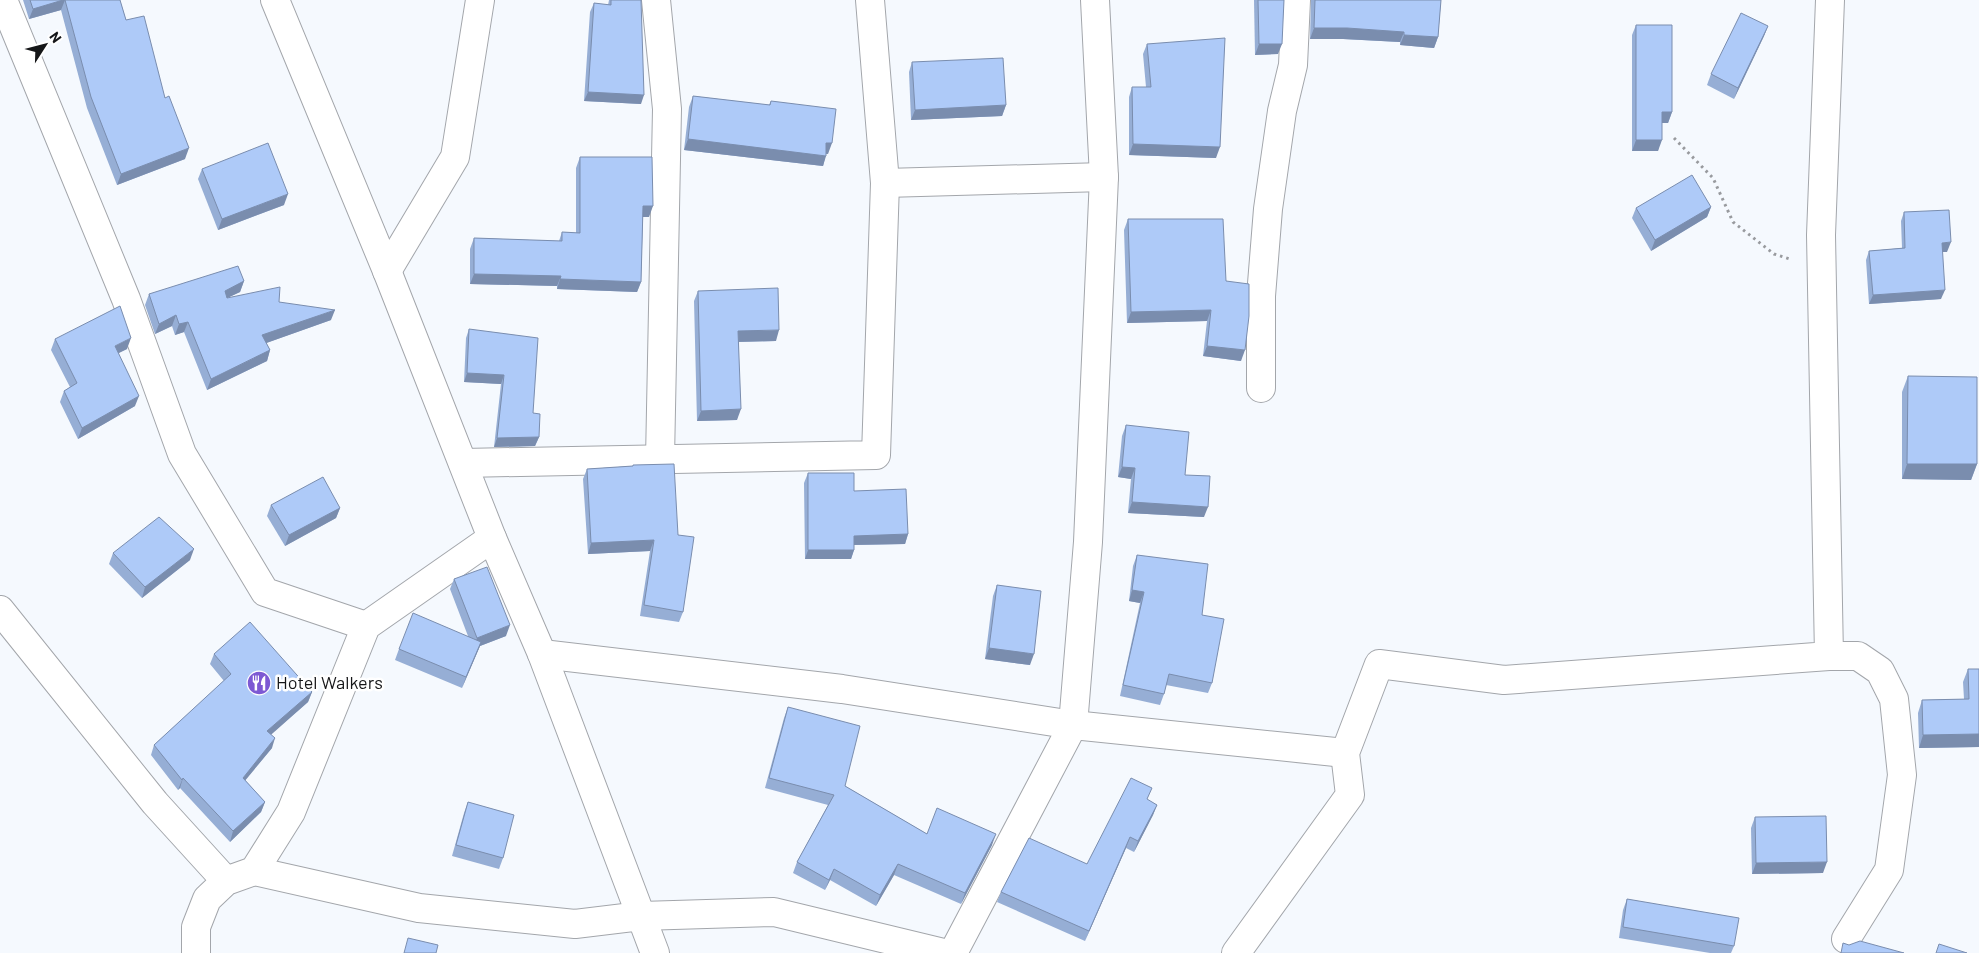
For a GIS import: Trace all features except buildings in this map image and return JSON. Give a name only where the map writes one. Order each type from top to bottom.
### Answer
[{"type":"street","points":[[3,0],[126,300],[182,454],[265,592],[366,626]]},
{"type":"street","points":[[275,0],[387,271],[492,538],[542,654],[654,953]]},
{"type":"street","points":[[387,271],[454,157],[480,0]]},
{"type":"street","points":[[656,0],[667,109],[660,459]]},
{"type":"street","points":[[463,463],[876,455],[885,183],[870,0]]},
{"type":"street","points":[[953,953],[1073,725],[1088,542],[1104,177],[1095,0]]},
{"type":"street","points":[[1261,388],[1261,296],[1268,209],[1282,112],[1293,65],[1296,0]]},
{"type":"street","points":[[1829,656],[1821,235],[1830,0]]},
{"type":"street","points":[[885,183],[1104,177]]},
{"type":"street","points":[[254,871],[290,812],[366,626],[492,538]]},
{"type":"street","points":[[0,610],[155,803],[226,881]]},
{"type":"street","points":[[542,654],[842,689],[1073,725],[1345,753]]},
{"type":"street","points":[[1236,953],[1350,795],[1345,753],[1379,664],[1504,680],[1829,656],[1858,656],[1880,672],[1894,699],[1902,775],[1889,870],[1846,939]]},
{"type":"street","points":[[196,953],[196,927],[207,899],[226,881],[254,871],[420,908],[575,924],[641,916],[774,912],[944,953]]},
{"type":"path","points":[[1674,138],[1713,178],[1733,222],[1774,254],[1822,269]]},
{"type":"place","name":"Hotel Walkers","points":[[259,683]]}]
